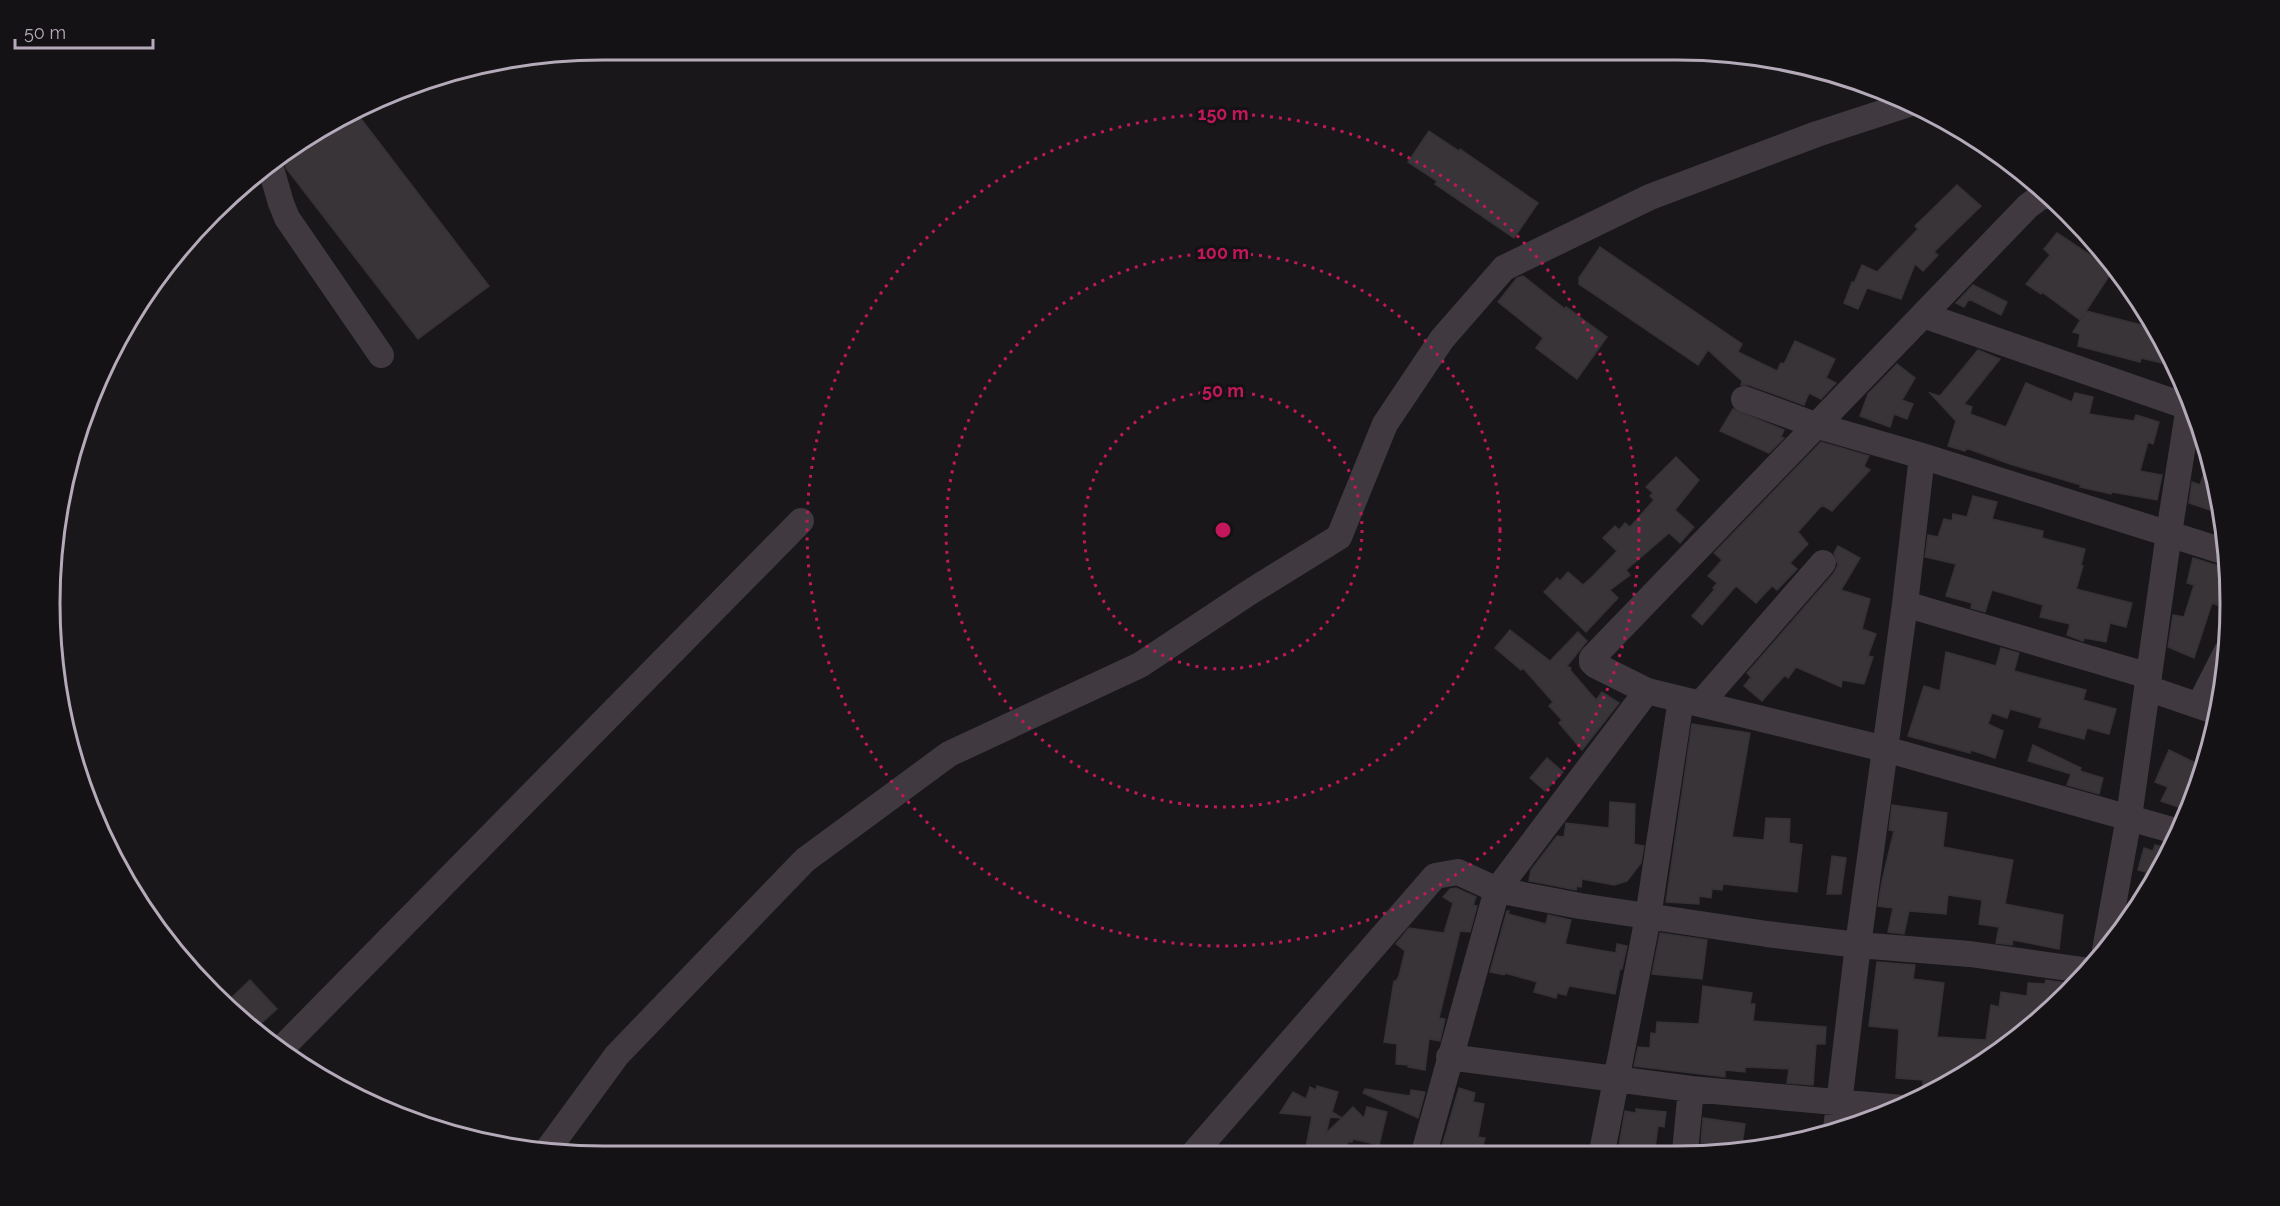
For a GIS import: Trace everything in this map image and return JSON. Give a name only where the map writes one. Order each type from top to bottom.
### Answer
[{"type":"street","points":[[552,1143],[616,1055],[805,860],[949,754],[1140,664],[1250,592],[1340,537],[1385,424],[1443,339],[1504,268],[1650,197],[1817,134],[1899,107]]},
{"type":"street","points":[[272,172],[287,218],[381,355]]},
{"type":"street","points":[[2039,198],[2028,206],[1594,654],[1592,663],[1647,691],[1885,750],[2170,829]]},
{"type":"street","points":[[1923,315],[2182,403]]},
{"type":"street","points":[[1744,399],[1815,425],[1922,456],[2217,549]]},
{"type":"street","points":[[2108,934],[2129,817],[2169,533],[2188,421]]},
{"type":"street","points":[[1837,1121],[1858,945],[1905,604],[1922,456]]},
{"type":"street","points":[[286,1044],[801,521]]},
{"type":"street","points":[[1603,1146],[1691,701],[1763,634],[1823,563]]},
{"type":"street","points":[[1905,604],[2148,682],[2208,709]]},
{"type":"street","points":[[1426,1146],[1497,890],[1647,691]]},
{"type":"street","points":[[1200,1146],[1435,876],[1458,872],[1497,890],[1648,917],[1858,945],[1970,954],[2077,969]]},
{"type":"street","points":[[1449,1057],[1691,1089],[1884,1105]]},
{"type":"street","points":[[1686,1146],[1691,1089]]},
{"type":"building","points":[[360,118],[489,286],[418,339],[286,168],[285,163],[301,152]]},
{"type":"building","points":[[1429,131],[1459,151],[1460,149],[1538,203],[1514,238],[1435,184],[1437,181],[1408,162]]},
{"type":"building","points":[[1957,185],[1981,206],[1934,252],[1938,255],[1923,271],[1915,264],[1901,299],[1867,288],[1858,309],[1844,303],[1862,265],[1877,272],[1918,229],[1915,226]]},
{"type":"building","points":[[2057,233],[2098,260],[2110,275],[2086,311],[2143,325],[2164,364],[2141,358],[2140,362],[2078,346],[2080,334],[2073,332],[2084,314],[2080,320],[2042,292],[2041,294],[2026,284],[2050,255],[2044,249]]},
{"type":"building","points":[[1600,247],[1742,344],[1738,352],[1777,371],[1781,363],[1784,364],[1795,341],[1835,359],[1826,378],[1836,383],[1821,399],[1809,393],[1804,405],[1749,385],[1741,385],[1742,381],[1708,350],[1698,365],[1579,284],[1579,278]]},
{"type":"building","points":[[1523,276],[1565,309],[1566,307],[1607,337],[1577,379],[1536,348],[1543,338],[1498,302],[1517,278]]},
{"type":"building","points":[[1973,285],[2007,302],[2001,315],[1969,299],[1964,307],[1956,303]]},
{"type":"building","points":[[1978,350],[2000,359],[1964,404],[1972,407],[1970,414],[2006,427],[2026,383],[2072,402],[2075,393],[2093,397],[2089,414],[2134,421],[2136,415],[2159,422],[2153,444],[2148,442],[2140,471],[2162,475],[2157,500],[2080,487],[2081,485],[1966,448],[1965,451],[1948,446],[1956,421],[1930,393],[1940,396]]},
{"type":"building","points":[[1897,364],[1915,378],[1902,400],[1913,404],[1907,419],[1894,414],[1890,427],[1860,416],[1868,394]]},
{"type":"building","points":[[1733,409],[1784,430],[1781,437],[1784,438],[1769,453],[1720,431]]},
{"type":"building","points":[[1821,442],[1869,456],[1864,466],[1870,470],[1832,511],[1822,505],[1798,532],[1808,544],[1790,563],[1797,569],[1777,590],[1772,586],[1756,603],[1736,586],[1702,625],[1692,616],[1715,589],[1713,588],[1717,583],[1708,576],[1722,560],[1714,553]]},
{"type":"building","points":[[1676,457],[1699,480],[1675,510],[1694,527],[1680,543],[1669,533],[1626,570],[1630,575],[1610,590],[1618,598],[1586,632],[1544,592],[1557,578],[1560,581],[1568,572],[1583,585],[1593,576],[1617,551],[1603,538],[1615,526],[1619,530],[1625,523],[1630,527],[1654,500],[1650,496],[1653,493],[1646,487]]},
{"type":"building","points":[[2204,474],[2212,511],[2189,503],[2192,482],[2200,485]]},
{"type":"building","points":[[1973,496],[1997,502],[1992,519],[2043,531],[2042,538],[2085,549],[2076,589],[2132,603],[2126,627],[2110,623],[2106,642],[2084,638],[2083,641],[2067,635],[2070,624],[2040,617],[2043,605],[1992,590],[1985,612],[1971,608],[1972,603],[1946,596],[1956,564],[1925,557],[1928,535],[1938,537],[1944,519],[1952,521],[1953,514],[1967,517]]},
{"type":"building","points":[[1838,546],[1860,558],[1841,590],[1870,599],[1862,629],[1876,634],[1868,656],[1873,657],[1864,684],[1842,680],[1841,687],[1796,667],[1788,678],[1785,675],[1762,701],[1744,686],[1751,677],[1747,673],[1834,573],[1838,565],[1834,553]]},
{"type":"building","points":[[2193,558],[2219,566],[2220,606],[2212,603],[2194,658],[2168,647],[2173,615],[2184,617],[2194,585],[2187,583]]},
{"type":"building","points":[[1510,630],[1550,661],[1578,632],[1587,641],[1567,666],[1596,700],[1602,692],[1619,703],[1582,750],[1559,723],[1562,720],[1549,706],[1553,702],[1523,668],[1521,670],[1495,648]]},
{"type":"building","points":[[2001,648],[2019,653],[2014,671],[2086,690],[2083,700],[2116,709],[2109,734],[2087,728],[2084,739],[2039,727],[2042,718],[2010,709],[2007,718],[1992,713],[1988,724],[2003,731],[1995,758],[1971,750],[1970,753],[1908,736],[1924,686],[1940,691],[1946,652],[1996,666]]},
{"type":"building","points":[[1692,724],[1750,733],[1732,837],[1764,840],[1766,818],[1790,819],[1789,843],[1802,845],[1797,892],[1723,884],[1722,890],[1712,889],[1711,898],[1699,896],[1699,904],[1666,902]]},
{"type":"building","points":[[2033,745],[2081,768],[2080,771],[2103,778],[2099,794],[2067,785],[2071,774],[2028,761]]},
{"type":"building","points":[[2169,750],[2195,763],[2180,808],[2161,801],[2168,787],[2155,782]]},
{"type":"building","points":[[1547,758],[1563,772],[1545,791],[1530,778]]},
{"type":"building","points":[[1610,802],[1635,804],[1634,844],[1644,846],[1641,863],[1627,881],[1614,885],[1582,879],[1581,887],[1577,886],[1576,890],[1529,881],[1531,870],[1557,836],[1564,837],[1566,823],[1609,828]]},
{"type":"building","points":[[1892,805],[1947,813],[1943,847],[2013,860],[2005,904],[2063,915],[2059,949],[2013,940],[2012,945],[1996,943],[1999,927],[1979,924],[1982,900],[1948,895],[1946,914],[1909,911],[1904,934],[1888,932],[1893,908],[1878,906],[1894,831],[1889,830]]},
{"type":"building","points":[[2155,845],[2162,847],[2144,879],[2146,872],[2138,870],[2144,848],[2153,851]]},
{"type":"building","points":[[1832,856],[1846,858],[1841,894],[1827,894]]},
{"type":"building","points":[[1456,888],[1476,897],[1473,905],[1477,906],[1470,932],[1460,931],[1439,1018],[1445,1019],[1440,1041],[1429,1039],[1425,1070],[1396,1064],[1397,1044],[1384,1042],[1394,981],[1399,976],[1405,951],[1396,944],[1409,928],[1444,933],[1453,903],[1443,897],[1450,889]]},
{"type":"building","points":[[1507,911],[1509,911],[1508,914],[1546,924],[1548,915],[1571,920],[1565,944],[1616,953],[1617,944],[1627,946],[1615,994],[1569,986],[1566,995],[1557,993],[1556,998],[1534,992],[1537,982],[1505,973],[1504,975],[1490,972]]},
{"type":"building","points":[[1660,933],[1707,940],[1702,979],[1652,974]]},
{"type":"building","points":[[1877,962],[1915,965],[1913,979],[1944,983],[1937,1037],[1986,1040],[1991,1005],[1999,1007],[2001,992],[2027,996],[2028,983],[2045,984],[2046,980],[2065,983],[2008,1034],[1926,1085],[1923,1085],[1923,1080],[1896,1078],[1899,1029],[1869,1026]]},
{"type":"building","points":[[250,980],[277,1009],[260,1024],[231,998]]},
{"type":"building","points":[[1703,986],[1752,993],[1750,1004],[1755,1004],[1753,1021],[1826,1027],[1825,1044],[1816,1044],[1813,1085],[1787,1083],[1789,1069],[1745,1067],[1745,1072],[1725,1070],[1725,1077],[1634,1066],[1638,1047],[1650,1048],[1651,1033],[1656,1034],[1657,1022],[1699,1024]]},
{"type":"building","points":[[1317,1086],[1338,1092],[1332,1112],[1342,1118],[1353,1107],[1364,1118],[1367,1107],[1387,1112],[1379,1145],[1353,1139],[1352,1142],[1348,1142],[1347,1146],[1306,1146],[1312,1116],[1280,1113],[1293,1092],[1306,1099],[1310,1087],[1316,1090]],"holes":[[[1330,1117],[1342,1118],[1326,1133]]]},
{"type":"building","points":[[1459,1088],[1475,1093],[1473,1102],[1484,1104],[1478,1137],[1485,1138],[1483,1146],[1442,1146]]},
{"type":"building","points":[[1365,1089],[1410,1096],[1411,1090],[1425,1092],[1418,1118],[1363,1093]]},
{"type":"building","points":[[1636,1109],[1666,1112],[1664,1127],[1658,1126],[1655,1146],[1619,1146],[1625,1111],[1636,1113]]},
{"type":"building","points":[[1703,1118],[1745,1124],[1742,1142],[1715,1145],[1701,1143]]}]
